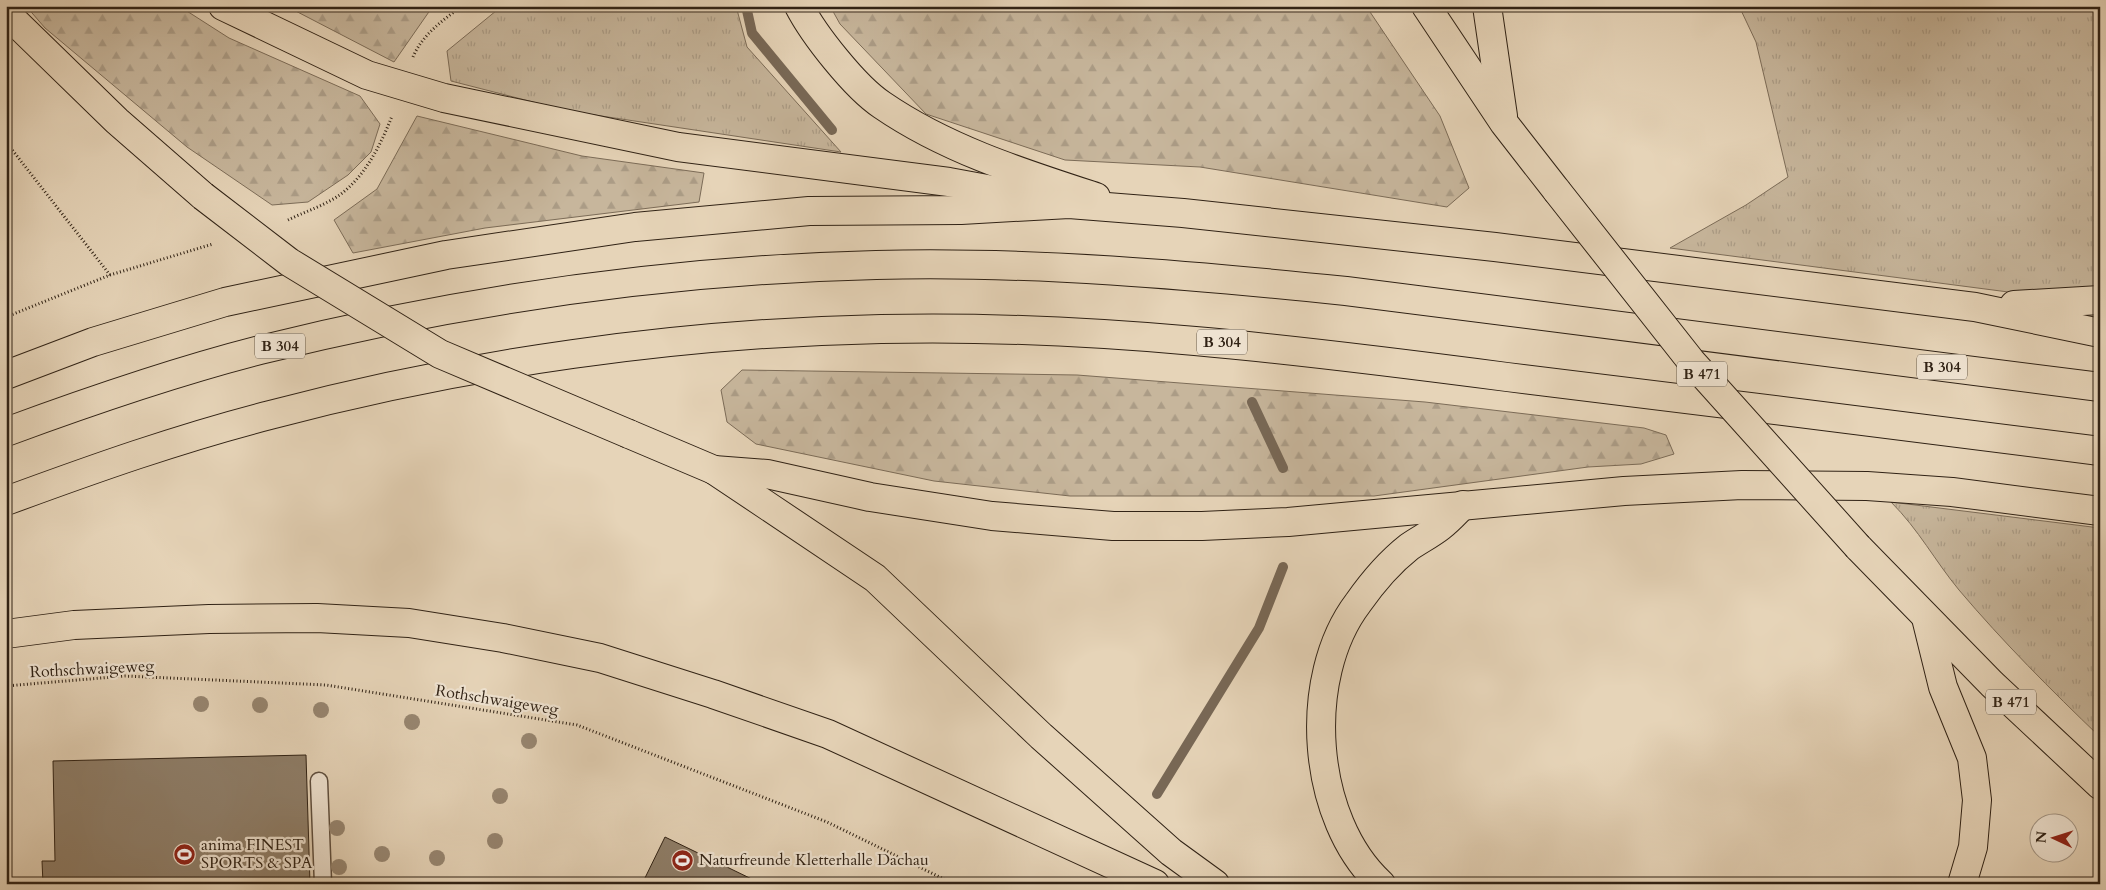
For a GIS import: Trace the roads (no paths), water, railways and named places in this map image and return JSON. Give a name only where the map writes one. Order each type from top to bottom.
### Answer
[{"type":"highway","points":[[223,6],[367,75],[444,98],[678,146],[949,182],[1068,204]]},
{"type":"highway","points":[[799,6],[806,20],[838,62],[880,104],[925,132],[1009,169],[1126,207]]},
{"type":"highway","name":"B 471","points":[[1426,6],[1504,123],[1691,361],[1858,547],[1992,684],[2100,785]]},
{"type":"highway","points":[[1488,6],[1504,123]]},
{"type":"highway","points":[[6,13],[117,121],[203,196],[289,262],[440,354],[714,470],[875,578],[1041,736],[1171,852],[1215,884]]},
{"type":"highway","points":[[6,375],[93,342],[225,302],[446,255],[635,227],[810,211],[961,210],[1068,204],[1126,207],[1495,247],[1974,307],[2100,333]]},
{"type":"highway","name":"B 304","points":[[6,432],[124,390],[210,364],[343,331],[439,311],[562,290],[674,277],[876,264],[1060,268],[1238,280],[1346,291],[2100,387]]},
{"type":"highway","points":[[1974,307],[2100,300]]},
{"type":"highway","name":"B 304","points":[[6,501],[132,456],[243,422],[421,380],[634,346],[696,340],[879,329],[964,329],[1211,341],[2100,451]]},
{"type":"highway","points":[[714,470],[767,474],[870,497],[992,516],[1113,526],[1202,526],[1288,522],[1463,505],[1742,485],[1858,486],[1952,492],[2100,511]]},
{"type":"highway","points":[[1380,884],[1352,846],[1331,802],[1321,759],[1320,716],[1326,682],[1337,639],[1356,604],[1382,573],[1408,548],[1440,527],[1463,505]]},
{"type":"highway","points":[[1925,616],[1943,687],[1972,758],[1977,800],[1972,848],[1962,884]]},
{"type":"highway","points":[[6,634],[74,625],[210,618],[317,618],[409,623],[503,638],[591,656],[713,694],[828,734],[1155,884]]},
{"type":"lane","points":[[319,781],[323,884]]},
{"type":"waterway","points":[[746,6],[752,33],[832,130]]},
{"type":"waterway","points":[[1252,402],[1283,468]]},
{"type":"waterway","points":[[1157,794],[1259,628],[1283,567]]},
{"type":"place","name":"anima FINEST SPORTS & SPA","points":[[185,854]]},
{"type":"place","name":"Naturfreunde Kletterhalle Dachau","points":[[683,860]]}]
